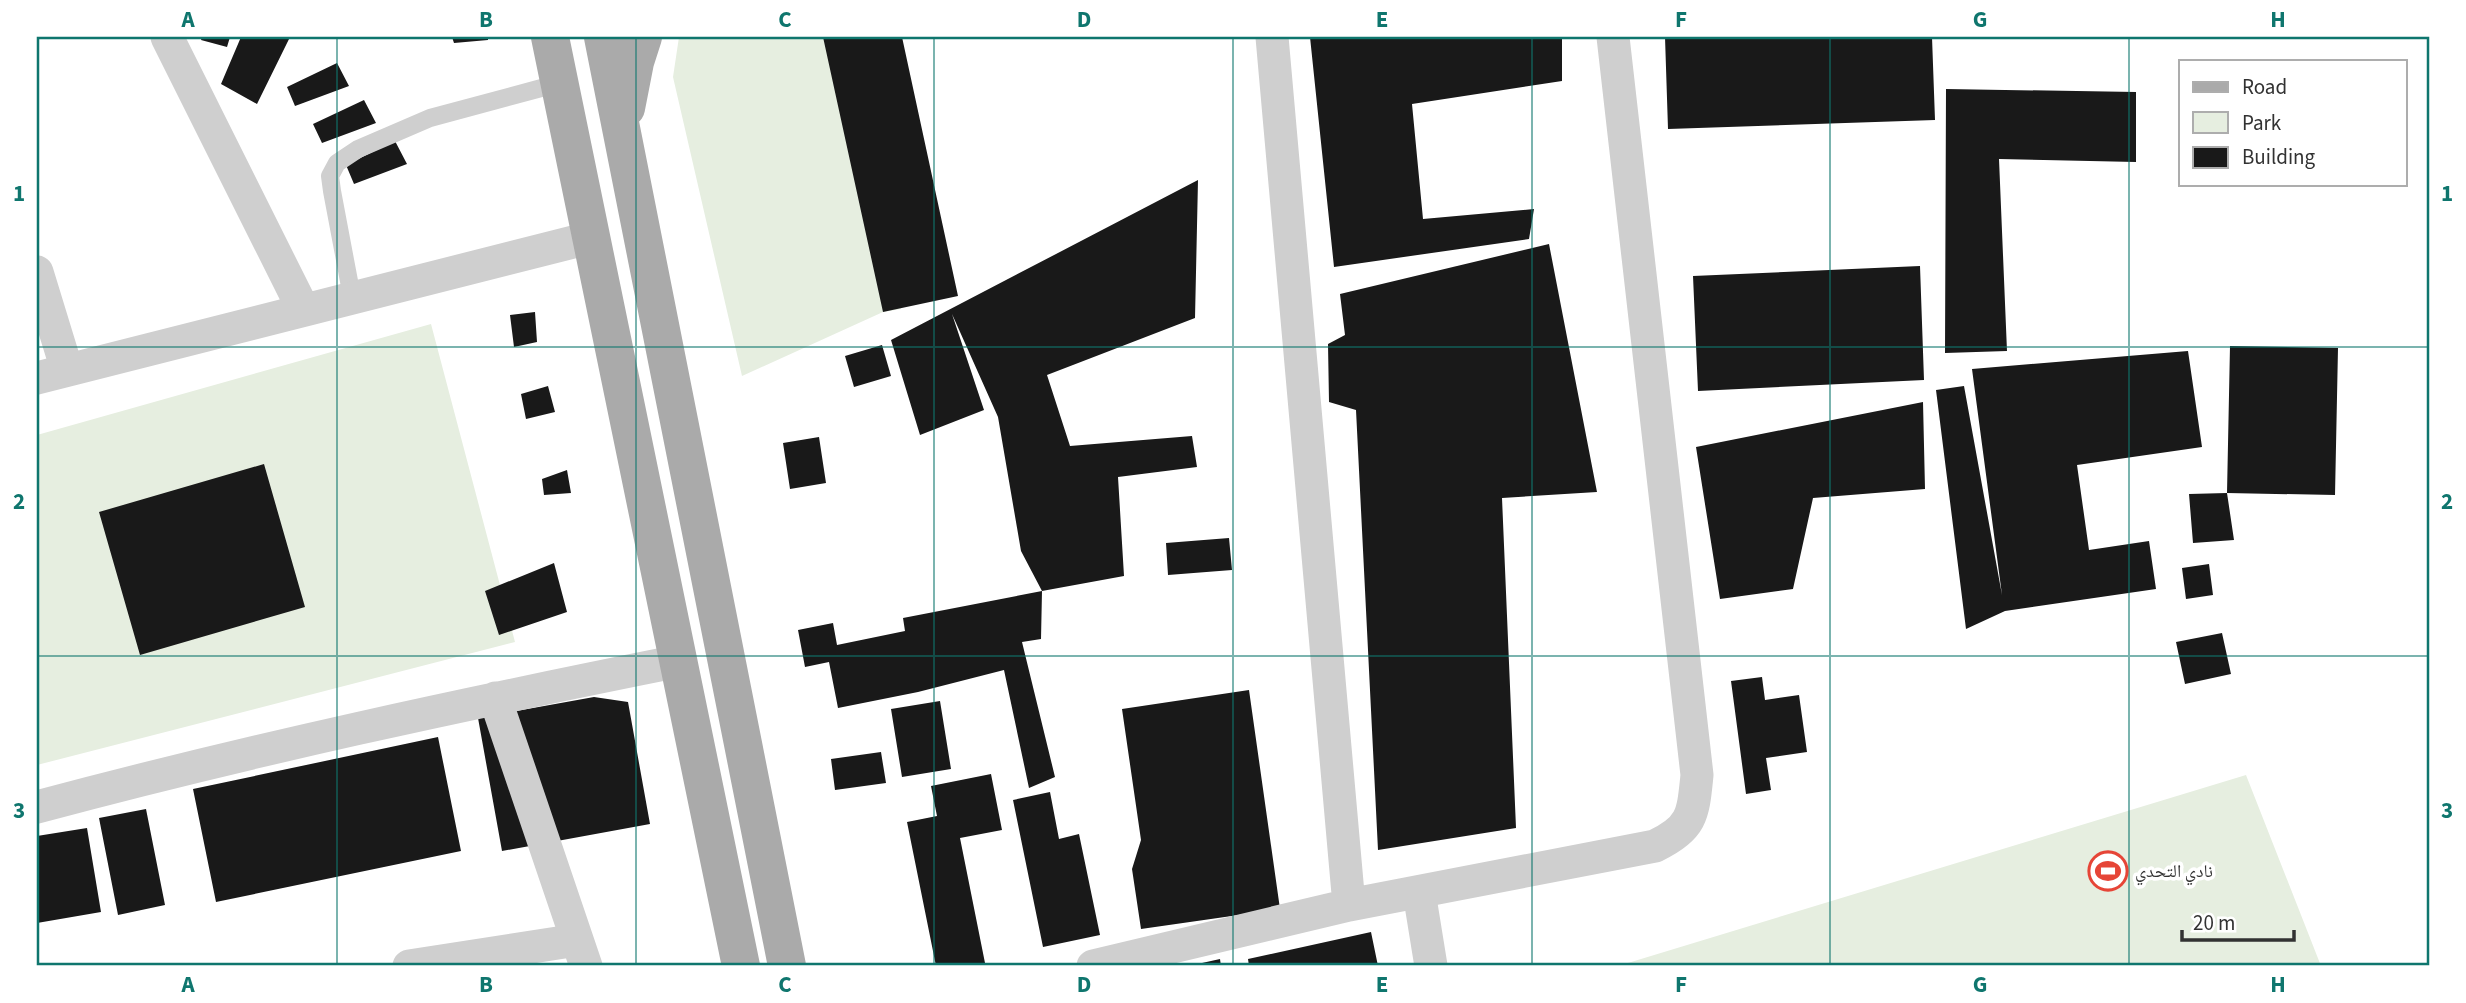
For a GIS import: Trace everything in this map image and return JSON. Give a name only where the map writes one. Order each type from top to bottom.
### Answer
[{"type":"main road","points":[[550,37],[741,966]]},
{"type":"main road","points":[[603,37],[787,966]]},
{"type":"main road","points":[[623,128],[635,62],[643,37]]},
{"type":"street","points":[[167,37],[303,309]]},
{"type":"street","points":[[1272,37],[1349,905]]},
{"type":"street","points":[[1093,966],[1349,905],[1655,846],[1675,836],[1687,824],[1693,806],[1697,775],[1613,37]]},
{"type":"street","points":[[37,272],[52,374],[593,237]]},
{"type":"street","points":[[37,807],[263,749],[679,661]]},
{"type":"street","points":[[409,966],[582,953],[495,698]]},
{"type":"street","points":[[1419,892],[1431,966]]},
{"type":"lane","points":[[352,297],[330,176],[337,163],[358,149],[430,118],[560,83]]},
{"type":"green space","points":[[679,37],[847,37],[901,309],[883,312],[742,376],[673,77]]},
{"type":"green space","points":[[431,324],[515,642],[37,765],[37,435]]},
{"type":"green space","name":"نادي التحدي","points":[[2246,775],[2321,966],[1618,966]]},
{"type":"building","points":[[202,37],[230,37],[227,47],[201,40]]},
{"type":"building","points":[[241,37],[290,37],[257,104],[221,84]]},
{"type":"building","points":[[452,37],[488,37],[488,40],[454,43]]},
{"type":"building","points":[[823,37],[902,37],[958,296],[883,312]]},
{"type":"building","points":[[1310,37],[1562,37],[1562,81],[1412,104],[1423,219],[1534,209],[1529,239],[1334,267]]},
{"type":"building","points":[[1665,37],[1932,37],[1935,120],[1668,129]]},
{"type":"building","points":[[337,63],[349,86],[295,106],[287,87]]},
{"type":"building","points":[[1946,89],[2136,92],[2136,162],[1999,159],[2007,351],[1945,353]]},
{"type":"building","points":[[364,100],[376,123],[322,143],[313,124]]},
{"type":"building","points":[[395,141],[407,164],[354,184],[346,165]]},
{"type":"building","points":[[1198,180],[1195,318],[1047,375],[1070,446],[1192,436],[1197,467],[1118,477],[1124,576],[1042,591],[1021,551],[998,417],[952,314],[984,410],[920,435],[891,340]]},
{"type":"building","points":[[1549,244],[1597,492],[1502,498],[1516,828],[1378,850],[1356,410],[1329,402],[1328,344],[1345,335],[1340,294]]},
{"type":"building","points":[[1920,266],[1924,380],[1698,391],[1693,276]]},
{"type":"building","points":[[535,312],[537,342],[514,347],[510,315]]},
{"type":"building","points":[[882,345],[891,376],[854,387],[845,356]]},
{"type":"building","points":[[2230,346],[2338,348],[2335,495],[2227,493]]},
{"type":"building","points":[[2188,351],[2202,447],[2077,465],[2089,550],[2149,541],[2156,589],[2005,611],[1966,629],[1936,390],[1964,386],[2002,595],[1972,369]]},
{"type":"building","points":[[548,386],[555,412],[526,419],[521,394]]},
{"type":"building","points":[[1923,402],[1925,489],[1813,498],[1793,589],[1720,599],[1696,447]]},
{"type":"building","points":[[819,437],[826,483],[790,489],[783,443]]},
{"type":"building","points":[[264,464],[305,607],[140,655],[99,512]]},
{"type":"building","points":[[567,470],[571,493],[544,495],[542,479]]},
{"type":"building","points":[[2227,493],[2234,540],[2193,543],[2189,494]]},
{"type":"building","points":[[1229,538],[1232,570],[1168,575],[1166,543]]},
{"type":"building","points":[[554,563],[567,612],[499,635],[485,591]]},
{"type":"building","points":[[2209,564],[2213,595],[2186,599],[2182,568]]},
{"type":"building","points":[[1042,591],[1041,639],[1022,642],[1055,777],[1029,788],[1004,670],[918,692],[838,708],[829,662],[805,667],[798,630],[833,623],[837,645],[905,631],[903,618]]},
{"type":"building","points":[[2222,633],[2231,674],[2185,684],[2176,642]]},
{"type":"building","points":[[1762,677],[1765,700],[1799,695],[1807,752],[1766,758],[1771,790],[1746,794],[1731,681]]},
{"type":"building","points":[[1249,690],[1280,909],[1141,929],[1132,869],[1141,840],[1122,709]]},
{"type":"building","points":[[594,697],[628,702],[650,824],[502,851],[478,718]]},
{"type":"building","points":[[940,701],[951,769],[902,777],[891,709]]},
{"type":"building","points":[[438,737],[461,851],[216,902],[193,789]]},
{"type":"building","points":[[881,752],[886,783],[835,790],[831,759]]},
{"type":"building","points":[[991,774],[1002,830],[960,838],[985,963],[936,966],[907,822],[937,816],[931,786]]},
{"type":"building","points":[[1050,792],[1059,839],[1079,834],[1100,935],[1043,947],[1013,800]]},
{"type":"building","points":[[146,809],[165,905],[118,915],[99,818]]},
{"type":"building","points":[[87,828],[101,912],[37,923],[37,836]]},
{"type":"building","points":[[1371,932],[1378,966],[1249,966],[1248,959]]},
{"type":"building","points":[[1220,959],[1221,966],[1193,966],[1193,965]]},
{"type":"place","name":"نادي التحدي","points":[[2108,871]]}]
